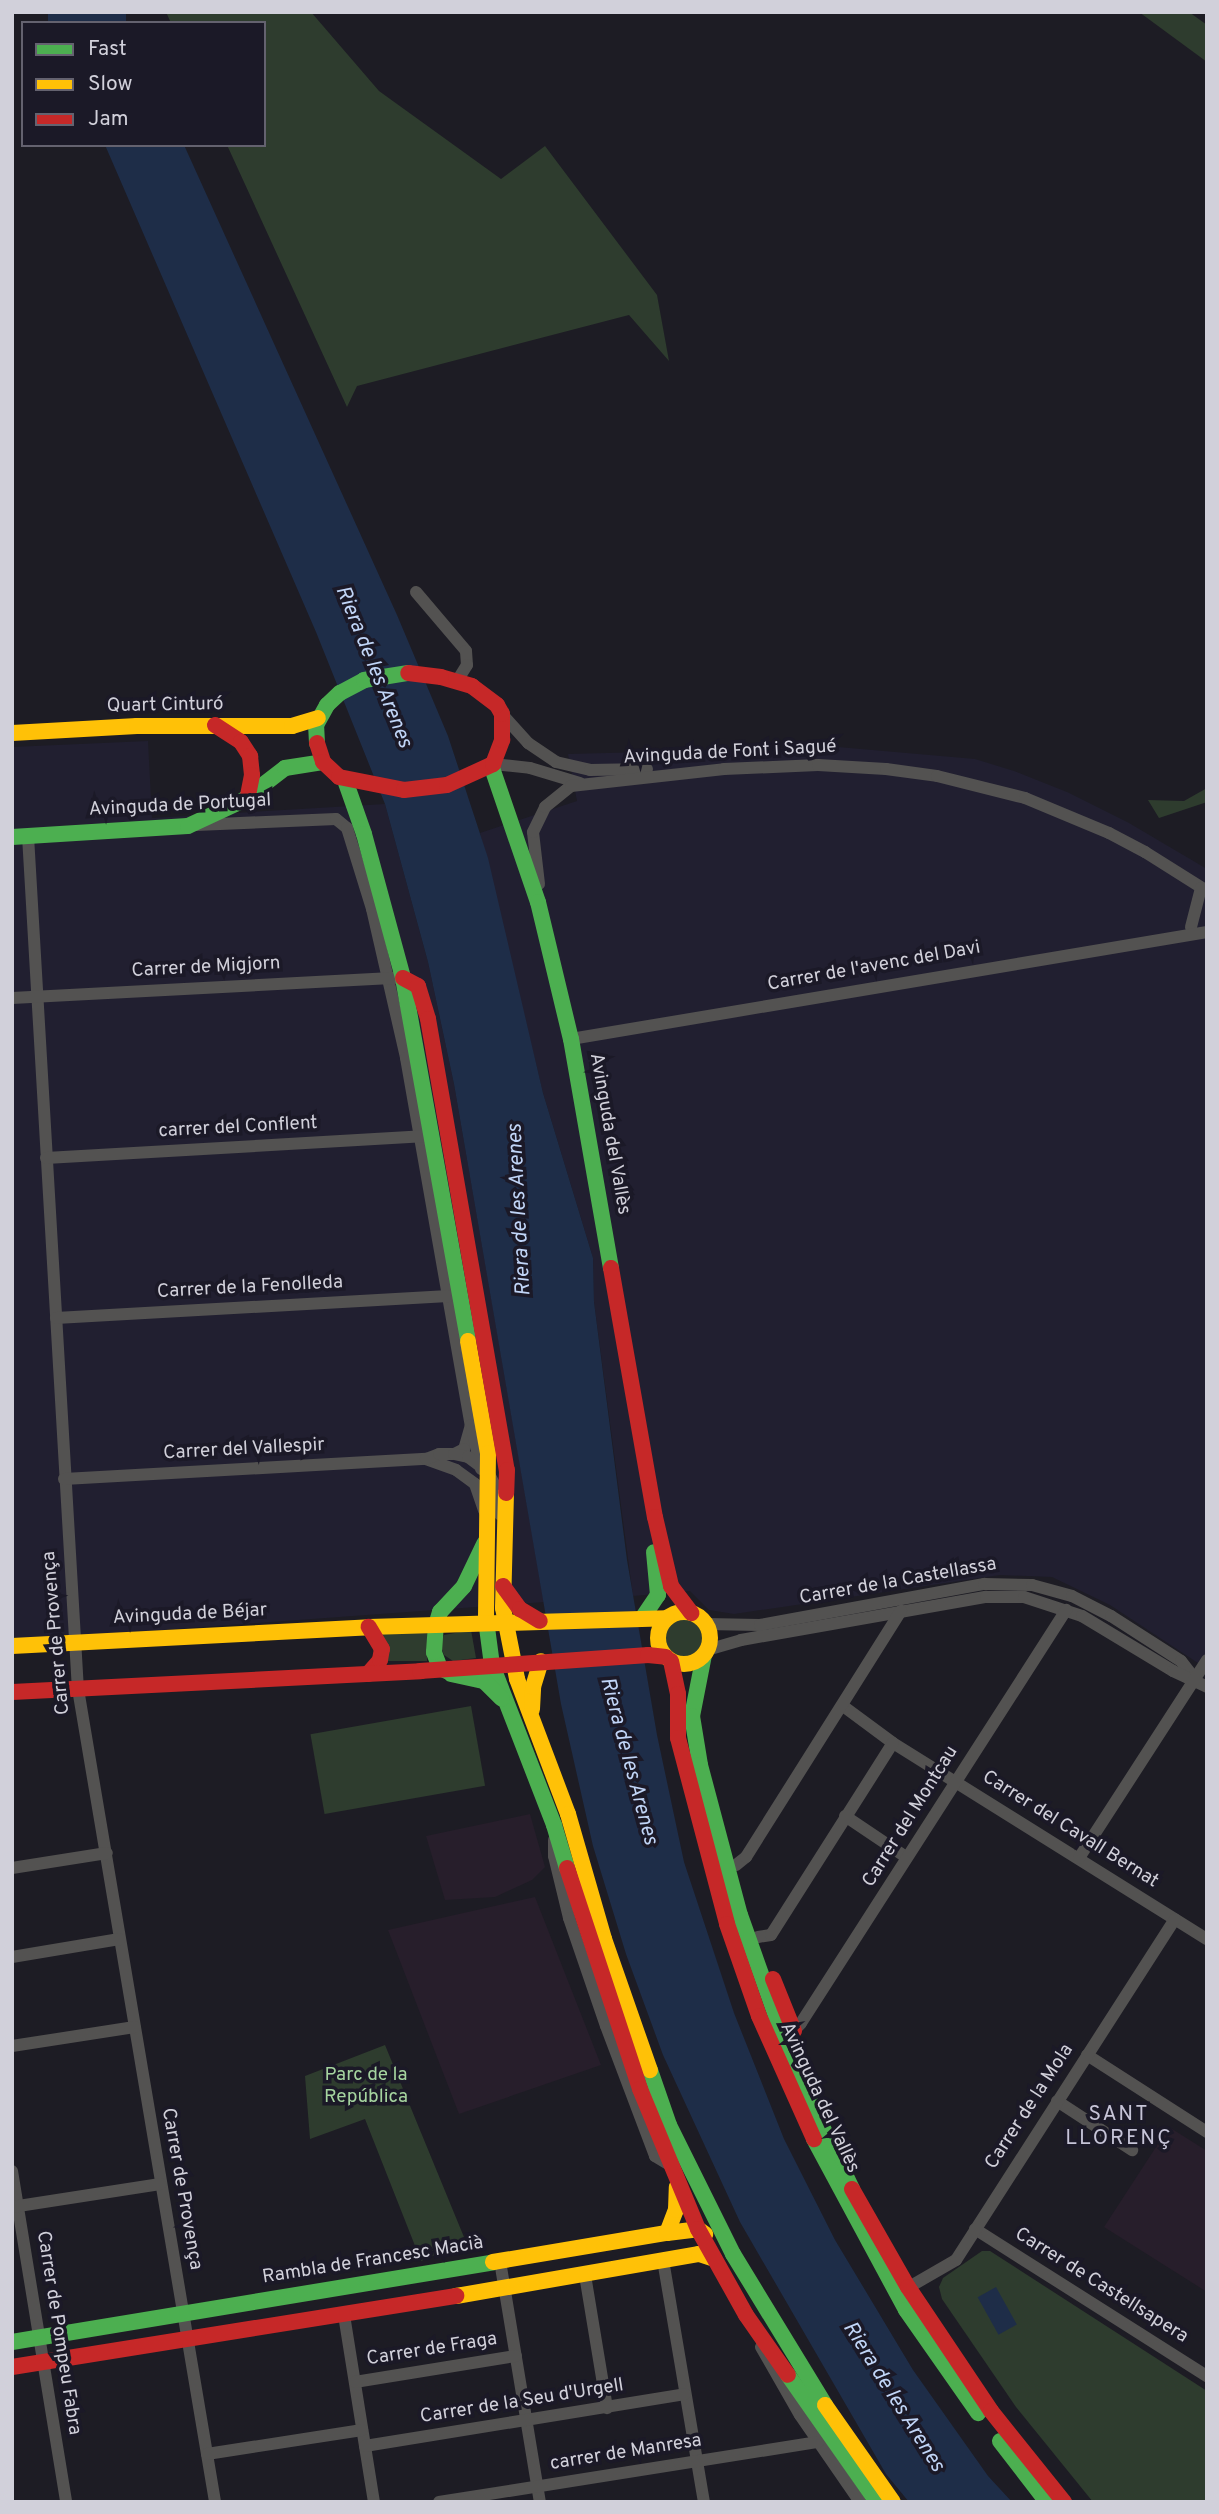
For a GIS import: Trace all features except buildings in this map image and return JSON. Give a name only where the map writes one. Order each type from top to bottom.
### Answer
[{"type":"main road","points":[[408,673],[457,681],[482,692],[502,714],[502,740],[489,766],[433,788],[404,790],[364,786],[345,780],[323,762],[316,740],[318,718],[340,693],[364,680],[408,673]]},
{"type":"main road","name":"Quart Cinturó","points":[[12,733],[215,725],[292,726],[318,718]]},
{"type":"main road","points":[[215,725],[240,742],[250,756],[252,775],[248,795]]},
{"type":"main road","points":[[188,826],[234,805],[285,768],[323,762]]},
{"type":"main road","name":"Avinguda del Vallès","points":[[489,766],[538,902],[571,1038],[655,1517],[671,1586],[691,1613]]},
{"type":"main road","points":[[345,780],[367,842],[396,978],[488,1453],[485,1475],[488,1520],[486,1622],[492,1665],[554,1825],[591,1946],[670,2165],[698,2230],[746,2315],[885,2500]]},
{"type":"main road","name":"Avinguda de Portugal","points":[[20,836],[188,826]]},
{"type":"main road","points":[[396,978],[418,986],[434,1049],[507,1470],[508,1508],[504,1536],[503,1586],[504,1622],[512,1663],[568,1814],[604,1938],[652,2080],[690,2169],[733,2254],[885,2500]]},
{"type":"main road","name":"Avinguda del Vallès","points":[[655,1517],[658,1595],[669,1617]]},
{"type":"main road","points":[[456,1675],[440,1668],[435,1651],[438,1619],[464,1586],[487,1538]]},
{"type":"main road","points":[[503,1586],[520,1609],[540,1621]]},
{"type":"main road","points":[[642,1617],[658,1595]]},
{"type":"main road","points":[[12,1692],[420,1671],[648,1655],[691,1663],[706,1652],[710,1636],[706,1624],[691,1613],[669,1617],[504,1622],[438,1619]]},
{"type":"main road","points":[[669,1617],[658,1639],[669,1659]]},
{"type":"main road","name":"Avinguda de Béjar","points":[[12,1646],[408,1626],[438,1619]]},
{"type":"main road","points":[[368,1674],[380,1660],[382,1649],[369,1627]]},
{"type":"main road","name":"Avinguda del Vallès","points":[[706,1652],[692,1716],[705,1790],[724,1863],[789,2036],[855,2195],[903,2291],[990,2411],[1064,2502]]},
{"type":"main road","name":"Avinguda del Vallès","points":[[669,1659],[678,1694],[678,1738],[695,1811],[727,1924],[759,2017],[810,2134],[946,2369],[1048,2502]]},
{"type":"main road","points":[[533,1720],[533,1687],[541,1661]]},
{"type":"main road","points":[[420,1671],[484,1681],[507,1705]]},
{"type":"main road","name":"Avinguda del Vallès","points":[[692,1716],[701,1729],[736,1865],[789,2036]]},
{"type":"main road","points":[[667,2233],[676,2210],[677,2184]]},
{"type":"main road","points":[[698,2230],[733,2254]]},
{"type":"main road","name":"Rambla de Francesc Macià","points":[[12,2342],[698,2230]]},
{"type":"main road","points":[[12,2367],[344,2315],[699,2254],[714,2259]]},
{"type":"street","points":[[416,592],[466,651],[467,665],[457,681]]},
{"type":"street","points":[[502,714],[538,752],[570,766],[590,770],[724,769]]},
{"type":"street","name":"Avinguda de Font i Sagué","points":[[538,902],[539,884],[532,844],[537,820],[553,798],[580,783],[724,769],[818,765],[910,772],[981,785],[1075,817],[1145,852],[1204,890]]},
{"type":"street","points":[[489,766],[530,768],[580,783]]},
{"type":"street","name":"Avinguda de Portugal","points":[[188,826],[337,819],[347,828],[396,978]]},
{"type":"street","name":"Carrer de Provença","points":[[20,836],[36,997],[73,1643],[78,1689],[215,2502]]},
{"type":"street","points":[[1187,931],[1204,890]]},
{"type":"street","name":"Carrer de l'avenc del Davi","points":[[571,1038],[1187,931],[1207,923]]},
{"type":"street","name":"Carrer de l'avenc del Davi","points":[[1187,931],[1207,932]]},
{"type":"street","name":"Carrer de Migjorn","points":[[12,998],[396,978]]},
{"type":"street","points":[[426,1136],[441,1125],[431,1065],[434,1049]]},
{"type":"street","points":[[426,1136],[445,1147],[461,1208]]},
{"type":"street","points":[[426,1136],[447,1296],[471,1425],[485,1475]]},
{"type":"street","name":"carrer del Conflent","points":[[46,1158],[426,1136]]},
{"type":"street","name":"Carrer de la Fenolleda","points":[[56,1318],[447,1296]]},
{"type":"street","points":[[454,1454],[464,1449],[471,1425]]},
{"type":"street","name":"Carrer del Vallespir","points":[[64,1479],[426,1459],[439,1454],[454,1454]]},
{"type":"street","points":[[454,1454],[468,1457],[495,1486],[504,1536]]},
{"type":"street","points":[[426,1459],[456,1470],[475,1484],[488,1520]]},
{"type":"street","name":"Carrer de la Castellassa","points":[[706,1624],[760,1625],[984,1584],[1032,1585],[1053,1589],[1100,1610],[1181,1661],[1195,1679]]},
{"type":"street","name":"Carrer de la Castellassa","points":[[706,1652],[741,1640],[1006,1595],[1036,1600],[1066,1610],[1098,1625],[1173,1671],[1195,1679],[1207,1687]]},
{"type":"street","name":"Carrer del Montcau","points":[[789,2036],[881,1901],[906,1857],[1066,1610]]},
{"type":"street","points":[[736,1865],[746,1857],[901,1611]]},
{"type":"street","points":[[1079,1858],[1207,1660]]},
{"type":"street","name":"Carrer del Cavall Bernat","points":[[843,1706],[893,1743],[1207,1939]]},
{"type":"street","points":[[758,1937],[771,1935],[893,1743]]},
{"type":"street","points":[[845,1816],[906,1857]]},
{"type":"street","points":[[12,1868],[107,1853]]},
{"type":"street","name":"Carrer de la Mola","points":[[903,2291],[956,2260],[1036,2144],[1057,2101],[1175,1919]]},
{"type":"street","points":[[12,1957],[120,1938]]},
{"type":"street","points":[[12,2046],[135,2027]]},
{"type":"street","points":[[1087,2055],[1207,2132]]},
{"type":"street","points":[[1057,2101],[1132,2150]]},
{"type":"street","name":"Carrer de Pompeu Fabra","points":[[12,2171],[15,2206],[66,2502]]},
{"type":"street","points":[[15,2206],[160,2184]]},
{"type":"street","name":"Carrer de Castellsapera","points":[[975,2229],[1207,2376]]},
{"type":"street","points":[[663,2260],[704,2502]]},
{"type":"street","points":[[500,2261],[540,2502]]},
{"type":"street","points":[[585,2275],[607,2408]]},
{"type":"street","points":[[344,2315],[374,2502]]},
{"type":"street","points":[[746,2315],[766,2359],[818,2442],[860,2502]]},
{"type":"street","name":"Carrer de Fraga","points":[[355,2382],[516,2356]]},
{"type":"street","name":"Carrer de la Seu d'Urgell","points":[[365,2446],[685,2394]]},
{"type":"street","points":[[207,2454],[362,2430]]},
{"type":"street","name":"carrer de Manresa","points":[[439,2502],[818,2442]]},
{"type":"shaded area","points":[[148,741],[152,818],[385,804],[428,962],[454,1084],[544,1602],[12,1641],[12,747]]},
{"type":"shaded area","points":[[838,747],[975,759],[1014,771],[1067,792],[1129,823],[1207,869],[1207,1669],[1110,1605],[1052,1577],[1000,1575],[734,1614],[709,1610],[690,1591],[633,1596],[594,1302],[593,1258],[543,1093],[480,833],[577,801],[568,754]]},
{"type":"shaded area","points":[[530,1814],[545,1867],[532,1880],[495,1897],[445,1900],[426,1836]]},
{"type":"shaded area","points":[[535,1897],[601,2065],[459,2114],[388,1930]]},
{"type":"shaded area","points":[[1169,2127],[1207,2151],[1207,2292],[1104,2227]]},
{"type":"green space","points":[[166,12],[311,12],[379,91],[501,179],[545,146],[657,295],[669,361],[629,315],[357,386],[347,407],[228,147],[266,147],[266,21],[170,21]]},
{"type":"green space","points":[[1139,12],[1189,12],[1207,25],[1207,62]]},
{"type":"green space","points":[[1207,788],[1207,802],[1159,818],[1148,800],[1184,801]]},
{"type":"green space","points":[[684,1619],[697,1625],[703,1638],[697,1651],[684,1657],[671,1651],[665,1638],[671,1625]]},
{"type":"green space","points":[[471,1630],[476,1658],[453,1661],[444,1655],[440,1644],[444,1635]]},
{"type":"green space","points":[[382,1632],[427,1632],[427,1661],[382,1661]]},
{"type":"green space","points":[[471,1706],[485,1786],[325,1814],[310,1734]]},
{"type":"green space","name":"Parc de la República","points":[[385,2045],[466,2242],[421,2261],[365,2119],[310,2139],[305,2076]]},
{"type":"green space","points":[[982,2251],[990,2251],[1207,2391],[1207,2502],[1093,2502],[1016,2407],[942,2299],[939,2287],[943,2278]]},
{"type":"water","points":[[48,12],[126,12],[126,21],[48,21]]},
{"type":"water","name":"Riera de les Arenes","points":[[106,147],[185,147],[397,615],[448,736],[488,858],[543,1093],[593,1258],[594,1302],[627,1560],[657,1735],[684,1862],[734,2013],[784,2139],[835,2240],[913,2370],[988,2476],[1012,2502],[909,2502],[886,2474],[740,2222],[663,2055],[626,1954],[593,1846],[561,1704],[454,1084],[428,962],[385,804],[316,632]]},
{"type":"water","points":[[996,2287],[1017,2325],[998,2335],[978,2297]]},
{"type":"traffic: fast","points":[[317,743],[316,725],[327,705],[340,693],[364,680],[408,673]]},
{"type":"traffic: fast","points":[[12,837],[188,826],[242,801],[285,768],[323,762]]},
{"type":"traffic: fast","points":[[491,765],[538,902],[571,1039],[611,1268]]},
{"type":"traffic: fast","points":[[345,780],[364,834],[403,978],[468,1341]]},
{"type":"traffic: fast","points":[[451,1673],[440,1668],[434,1652],[436,1625],[440,1612],[464,1586],[484,1544]]},
{"type":"traffic: fast","points":[[643,1617],[658,1595],[654,1552]]},
{"type":"traffic: fast","points":[[486,1620],[492,1665],[554,1825],[567,1868]]},
{"type":"traffic: fast","points":[[704,1655],[692,1716],[700,1765],[740,1915],[796,2072],[852,2189]]},
{"type":"traffic: fast","points":[[451,1674],[484,1681],[502,1699]]},
{"type":"traffic: fast","points":[[650,2070],[669,2125],[733,2254],[825,2405]]},
{"type":"traffic: fast","points":[[814,2139],[906,2310],[978,2413]]},
{"type":"traffic: fast","points":[[12,2342],[493,2262]]},
{"type":"traffic: fast","points":[[788,2375],[877,2502]]},
{"type":"traffic: fast","points":[[1000,2441],[1047,2502]]},
{"type":"traffic: slow","points":[[12,733],[137,726],[292,726],[318,718]]},
{"type":"traffic: slow","points":[[468,1341],[488,1453],[486,1620]]},
{"type":"traffic: slow","points":[[506,1493],[503,1608],[517,1679],[568,1814],[604,1939],[650,2070]]},
{"type":"traffic: slow","points":[[684,1612],[694,1614],[702,1620],[708,1628],[710,1638],[708,1648],[702,1656],[694,1662],[684,1664],[674,1662],[666,1656],[660,1648],[658,1638],[660,1628],[666,1620],[674,1614],[684,1612]]},
{"type":"traffic: slow","points":[[12,1646],[369,1627],[667,1618]]},
{"type":"traffic: slow","points":[[532,1709],[533,1687],[541,1661]]},
{"type":"traffic: slow","points":[[667,2233],[676,2210],[677,2187]]},
{"type":"traffic: slow","points":[[493,2262],[667,2233],[698,2229],[705,2234]]},
{"type":"traffic: slow","points":[[456,2296],[699,2254],[714,2259]]},
{"type":"traffic: slow","points":[[825,2405],[893,2502]]},
{"type":"traffic: jam","points":[[317,743],[323,762],[339,777],[404,790],[447,785],[493,764],[502,740],[502,714],[497,705],[472,686],[441,677],[408,673]]},
{"type":"traffic: jam","points":[[215,725],[241,742],[250,756],[252,775],[248,795]]},
{"type":"traffic: jam","points":[[403,978],[418,986],[428,1019],[507,1470],[506,1493]]},
{"type":"traffic: jam","points":[[611,1268],[655,1517],[671,1586],[691,1613]]},
{"type":"traffic: jam","points":[[503,1586],[520,1609],[540,1621]]},
{"type":"traffic: jam","points":[[368,1674],[380,1660],[382,1649],[369,1627]]},
{"type":"traffic: jam","points":[[12,1692],[420,1671],[648,1655],[666,1657]]},
{"type":"traffic: jam","points":[[671,1661],[678,1694],[678,1738],[727,1924],[759,2016],[814,2139]]},
{"type":"traffic: jam","points":[[567,1868],[640,2089],[698,2229],[746,2315],[788,2375]]},
{"type":"traffic: jam","points":[[773,1979],[794,2031]]},
{"type":"traffic: jam","points":[[852,2189],[908,2287],[991,2411],[1064,2502]]},
{"type":"traffic: jam","points":[[12,2367],[456,2296]]},
{"type":"district","name":"SANT LLORENÇ","points":[[1119,2127]]}]
